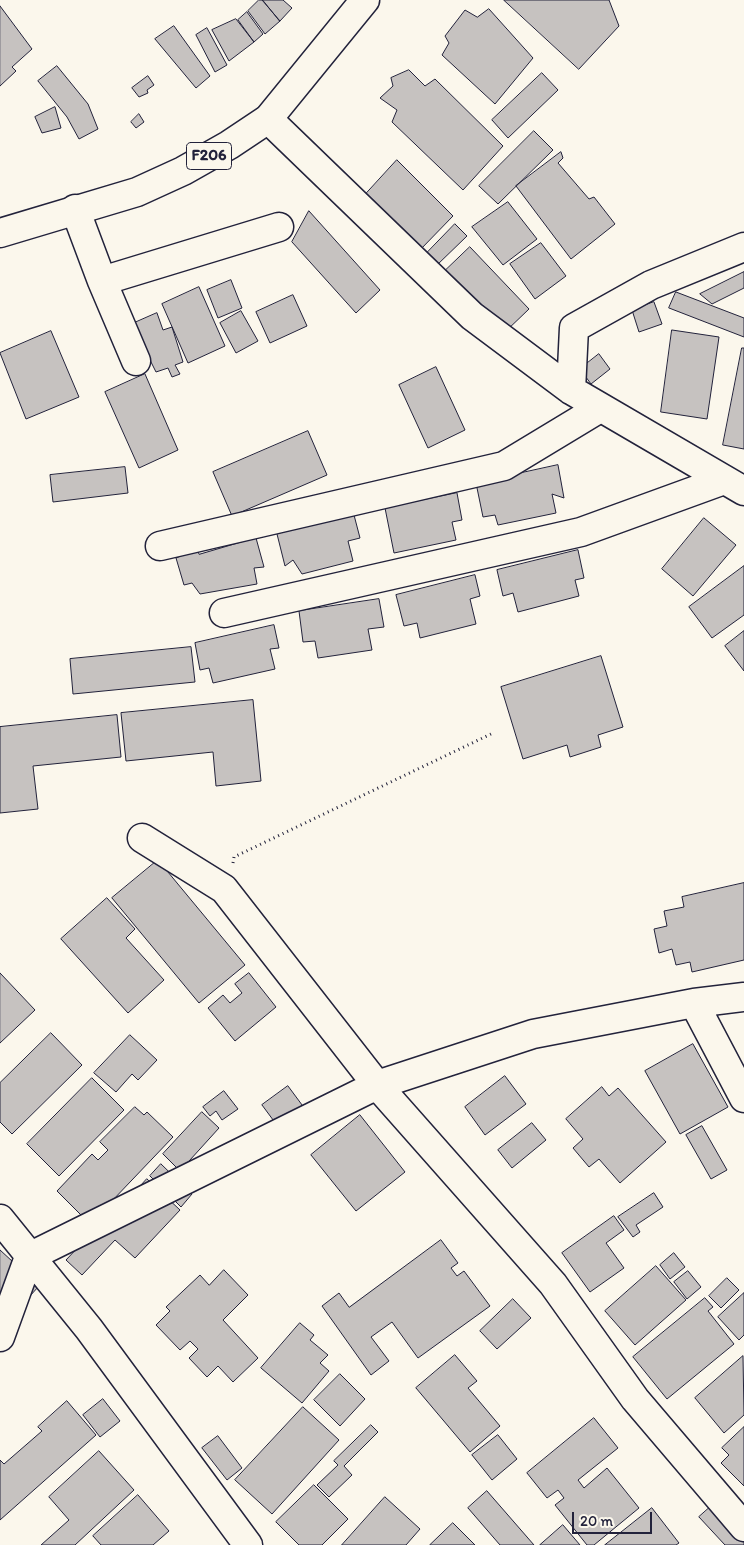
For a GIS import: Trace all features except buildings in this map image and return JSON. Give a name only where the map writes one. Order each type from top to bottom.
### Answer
[{"type":"street","name":"F206","points":[[0,233],[137,192],[228,145],[268,119],[365,0]]},
{"type":"street","points":[[268,119],[472,316],[571,390],[734,486]]},
{"type":"street","points":[[75,209],[136,361]]},
{"type":"street","points":[[102,280],[279,227]]},
{"type":"street","points":[[571,390],[574,328],[651,285],[744,247]]},
{"type":"street","points":[[160,546],[504,466],[600,408]]},
{"type":"street","points":[[224,614],[581,532],[734,486]]},
{"type":"street","points":[[142,838],[224,889],[377,1085],[553,1284],[635,1399],[744,1526]]},
{"type":"street","points":[[0,1338],[30,1257],[377,1085],[533,1034],[694,1003],[744,998]]},
{"type":"street","points":[[694,1003],[744,1098]]},
{"type":"street","points":[[0,1219],[90,1329],[248,1545]]},
{"type":"path","points":[[224,889],[231,872],[234,857],[491,734]]}]
